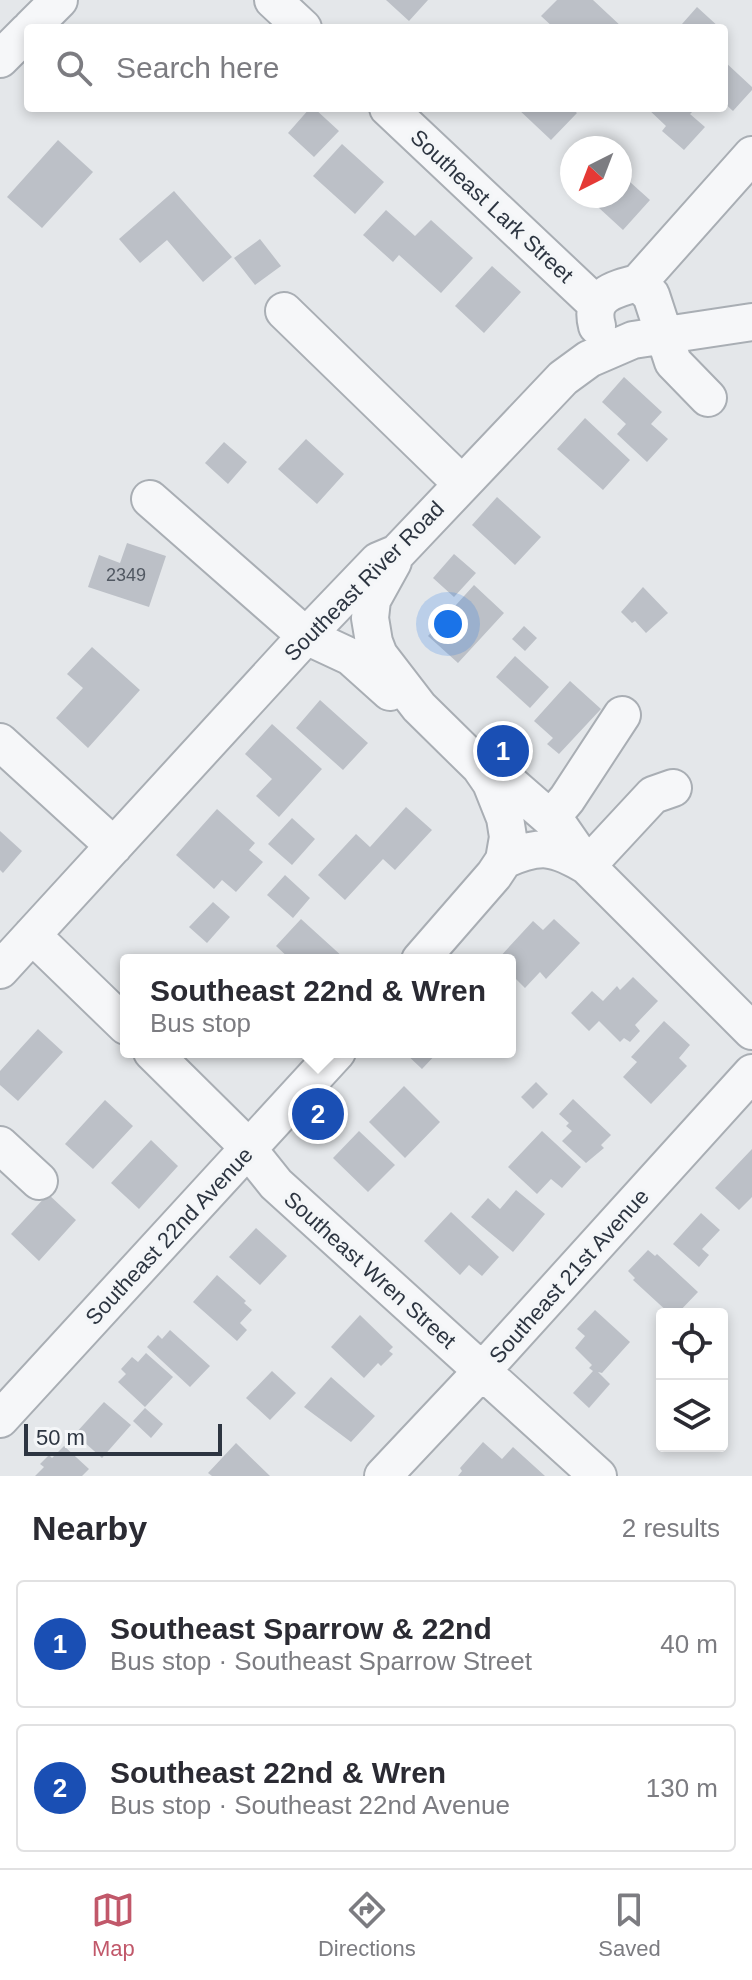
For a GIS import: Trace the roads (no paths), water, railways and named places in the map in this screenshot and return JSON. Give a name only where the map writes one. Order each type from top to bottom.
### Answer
[{"type":"street","points":[[34,24],[59,0]]},
{"type":"street","points":[[273,0],[299,24]]},
{"type":"street","points":[[0,59],[24,34]]},
{"type":"street","name":"Southeast Lark Street","points":[[392,112],[596,304]]},
{"type":"street","points":[[605,350],[594,315],[596,304],[605,295],[638,283],[752,155]]},
{"type":"street","points":[[638,283],[651,295],[673,362],[708,398]]},
{"type":"street","points":[[284,311],[462,484]]},
{"type":"street","name":"Southeast River Road","points":[[0,970],[306,636],[378,561],[397,553],[563,378],[605,350],[633,340],[752,322]]},
{"type":"street","points":[[150,499],[306,636],[339,650],[393,694],[419,707]]},
{"type":"street","points":[[397,553],[372,600],[371,631],[379,655],[419,707],[480,767],[491,783],[505,818],[508,837],[504,860],[425,954]]},
{"type":"street","points":[[551,818],[622,715]]},
{"type":"street","points":[[0,742],[114,846]]},
{"type":"street","points":[[480,767],[506,780],[551,818],[587,866],[752,1031]]},
{"type":"street","points":[[587,866],[653,795],[673,788]]},
{"type":"street","points":[[504,860],[523,852],[547,848],[561,850],[587,866]]},
{"type":"street","points":[[32,935],[120,1020]]},
{"type":"street","name":"Southeast Wren Street","points":[[158,1058],[249,1149],[276,1184],[598,1476]]},
{"type":"street","name":"Southeast 22nd Avenue","points":[[0,1419],[332,1058]]},
{"type":"street","name":"Southeast 21st Avenue","points":[[383,1476],[752,1073]]},
{"type":"street","points":[[0,1145],[39,1181]]},
{"type":"place","name":"Southeast Sparrow & 22nd","points":[[503,751]]},
{"type":"place","name":"Southeast 22nd & Wren","points":[[318,1114]]}]
